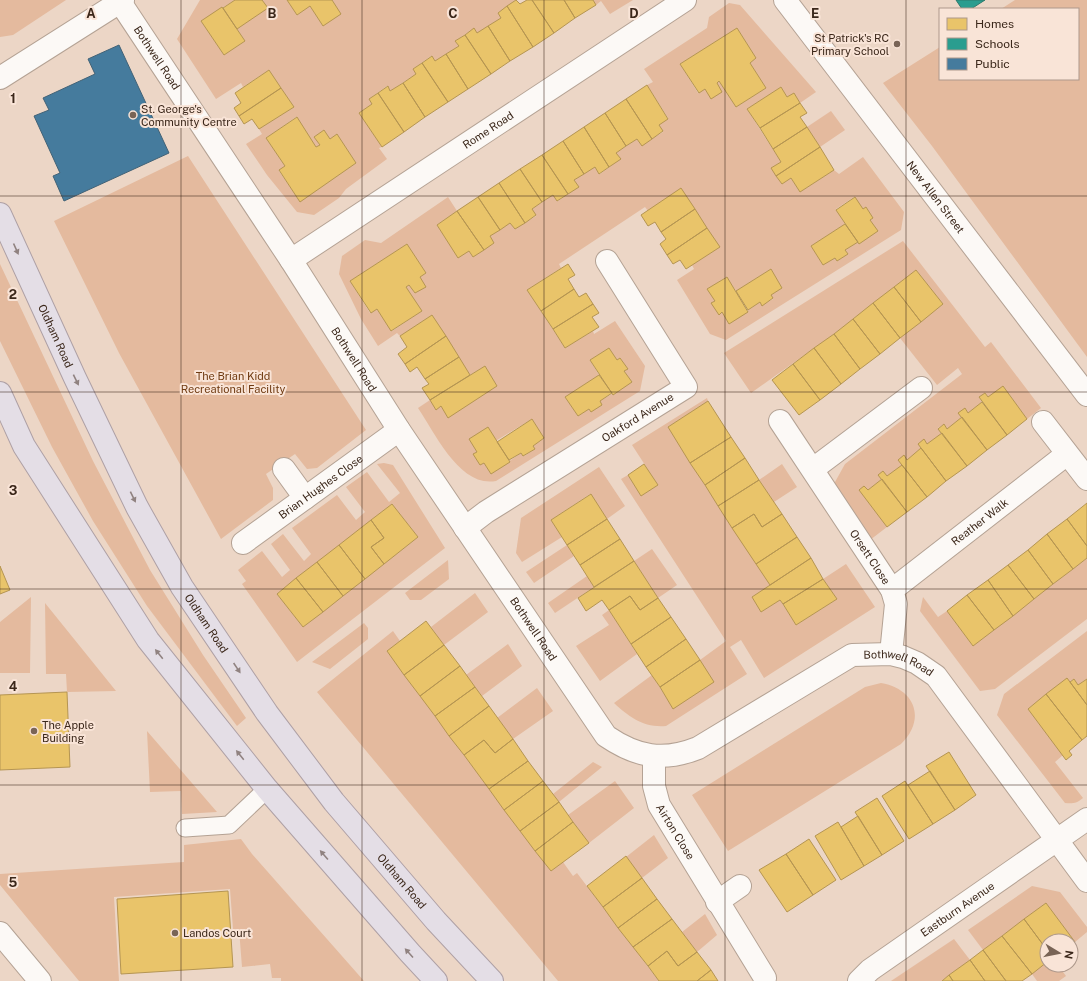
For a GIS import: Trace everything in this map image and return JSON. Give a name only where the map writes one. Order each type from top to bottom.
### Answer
[{"type":"highway","name":"Oldham Road","points":[[0,214],[78,385],[138,507],[182,587],[267,714],[334,802],[436,921],[492,981]]},
{"type":"highway","points":[[0,394],[24,446],[148,640],[267,789],[436,981]]},
{"type":"street","name":"Rome Road","points":[[291,260],[686,0]]},
{"type":"street","name":"New Allen Street","points":[[785,0],[1087,395]]},
{"type":"street","name":"Bothwell Road","points":[[121,1],[291,260],[399,430],[606,736],[624,747],[654,756],[674,756],[698,748],[852,655],[891,654],[917,663],[936,676],[1087,881]]},
{"type":"street","points":[[0,78],[121,1]]},
{"type":"street","name":"Oakford Avenue","points":[[465,528],[486,512],[686,387],[606,261]]},
{"type":"street","points":[[813,469],[921,388]]},
{"type":"street","name":"Orsett Close","points":[[780,421],[892,590],[896,604],[891,654]]},
{"type":"street","points":[[1044,422],[1087,479]]},
{"type":"street","name":"Brian Hughes Close","points":[[243,543],[399,430]]},
{"type":"street","name":"Reather Walk","points":[[892,590],[1067,454]]},
{"type":"street","points":[[284,469],[305,498]]},
{"type":"street","name":"Airton Close","points":[[654,756],[654,786],[658,805],[764,978]]},
{"type":"street","name":"Eastburn Avenue","points":[[859,981],[870,970],[1087,819]]},
{"type":"street","points":[[717,902],[740,886]]},
{"type":"street","points":[[0,933],[40,981]]},
{"type":"lane","points":[[185,828],[229,825],[267,789]]},
{"type":"green space","points":[[0,0],[66,0],[13,35],[0,37]]},
{"type":"green space","points":[[200,0],[235,0],[201,21],[224,55],[245,41],[237,29],[267,8],[262,0],[287,0],[297,15],[310,6],[323,26],[340,14],[332,0],[516,0],[498,13],[501,18],[477,33],[474,29],[455,41],[459,46],[435,61],[431,56],[413,69],[416,74],[390,91],[387,86],[369,99],[372,104],[359,113],[382,147],[379,148],[387,159],[346,189],[339,198],[314,215],[297,212],[267,175],[246,144],[262,134],[259,129],[294,107],[269,70],[243,87],[241,83],[216,99],[177,39]],"holes":[[[296,117],[316,147],[320,145],[314,137],[324,130],[330,139],[337,134],[356,163],[300,201],[279,171],[285,166],[266,138]]]},
{"type":"green space","points":[[593,0],[633,0],[610,14],[601,1],[596,5]]},
{"type":"green space","points":[[1015,0],[1087,0],[1087,357],[932,146],[883,83],[939,48],[939,80],[1079,80],[1079,8],[1003,8]]},
{"type":"green space","points":[[729,3],[740,5],[816,92],[800,103],[794,93],[787,97],[781,87],[747,109],[781,162],[772,168],[782,184],[791,178],[800,192],[834,170],[839,174],[863,157],[904,212],[901,230],[726,340],[710,334],[677,280],[694,269],[692,265],[719,247],[648,211],[645,207],[559,264],[561,268],[527,290],[565,348],[593,331],[594,334],[615,321],[645,366],[640,391],[496,481],[483,481],[471,476],[460,468],[450,456],[418,408],[430,400],[436,409],[441,406],[448,417],[497,386],[485,366],[470,375],[432,315],[400,336],[397,333],[378,346],[361,319],[339,274],[342,256],[365,240],[381,243],[448,197],[457,211],[437,225],[458,257],[469,251],[473,257],[494,243],[490,236],[510,223],[515,229],[536,216],[532,209],[553,195],[558,201],[578,187],[574,180],[595,167],[600,174],[620,159],[616,153],[637,139],[642,145],[663,132],[659,125],[668,118],[647,85],[653,82],[644,69],[707,28],[709,17]],"holes":[[[737,28],[756,58],[750,63],[766,88],[736,107],[719,81],[698,93],[680,64]],[[854,197],[863,209],[866,207],[873,218],[870,220],[877,231],[859,244],[858,242],[845,250],[848,254],[837,261],[835,258],[823,265],[811,246],[845,224],[836,209]],[[407,244],[426,273],[420,277],[425,287],[415,293],[409,285],[406,287],[422,311],[392,331],[377,309],[370,313],[350,281]],[[771,269],[782,288],[771,295],[773,299],[762,305],[760,302],[729,324],[722,312],[719,314],[712,303],[715,301],[708,289],[726,277],[736,291]],[[609,348],[617,360],[620,358],[627,369],[624,371],[632,382],[600,401],[591,412],[589,409],[578,416],[565,397],[599,375],[590,360]],[[532,419],[544,438],[533,446],[535,449],[524,456],[521,453],[491,474],[484,463],[480,465],[474,454]]]},
{"type":"green space","points":[[831,111],[845,130],[820,147],[807,127]]},
{"type":"green space","name":"The Brian Kidd Recreational Facility","points":[[188,156],[366,430],[317,468],[307,469],[295,454],[266,474],[273,488],[273,500],[221,539],[119,353],[54,221]]},
{"type":"green space","points":[[903,241],[985,347],[991,342],[1041,408],[1027,419],[1005,389],[988,397],[985,393],[979,397],[982,402],[968,413],[965,408],[962,417],[947,429],[944,424],[938,428],[942,433],[927,444],[924,440],[921,448],[907,460],[904,456],[902,465],[887,476],[883,472],[882,479],[868,490],[864,486],[860,490],[887,527],[870,540],[836,490],[835,482],[845,464],[962,374],[958,368],[937,385],[900,338],[943,304],[916,270],[834,334],[751,393],[724,353]]},
{"type":"green space","points":[[0,264],[93,461],[150,570],[203,655],[246,718],[237,726],[147,606],[93,521],[52,447],[0,341]]},
{"type":"green space","points":[[707,398],[708,401],[668,427],[770,585],[752,597],[761,612],[780,600],[796,625],[837,599],[823,579],[846,564],[875,607],[764,678],[741,640],[730,647],[747,674],[666,726],[651,725],[631,717],[614,703],[652,675],[673,708],[700,660],[726,641],[621,479],[628,475],[641,496],[658,485],[632,445]]},
{"type":"green space","points":[[384,463],[393,465],[445,548],[297,662],[242,584],[246,581],[238,570],[262,551],[282,577],[290,570],[271,544],[283,534],[304,561],[311,554],[292,528],[337,495],[356,520],[365,512],[346,487],[367,472],[389,502],[400,493],[377,464]],"holes":[[[392,504],[418,537],[303,627],[277,594]]]},
{"type":"green space","points":[[782,464],[797,487],[774,502],[759,480]]},
{"type":"green space","points":[[599,467],[625,506],[607,519],[590,494],[551,520],[562,537],[522,562],[516,553],[521,518]]},
{"type":"green space","points":[[567,545],[574,556],[534,583],[526,572]]},
{"type":"green space","points":[[652,549],[677,585],[658,598],[634,561]]},
{"type":"green space","points":[[1087,558],[1087,619],[995,689],[980,691],[920,611],[923,597],[938,617],[947,611],[973,646]]},
{"type":"green space","points":[[448,560],[449,579],[421,600],[410,600],[405,593]]},
{"type":"green space","points":[[587,576],[594,587],[555,613],[548,603]]},
{"type":"green space","points":[[475,593],[488,612],[444,645],[431,627]]},
{"type":"green space","points":[[31,597],[30,673],[0,673],[0,622]]},
{"type":"green space","points":[[45,603],[116,691],[67,692],[66,674],[46,674]]},
{"type":"green space","points":[[609,610],[637,654],[600,681],[576,646],[609,625],[602,615]]},
{"type":"green space","points":[[364,623],[368,628],[368,639],[330,669],[312,662]]},
{"type":"green space","points":[[393,631],[400,641],[387,651],[535,851],[551,871],[563,862],[573,876],[577,873],[659,981],[558,981],[317,692]]},
{"type":"green space","points":[[1087,631],[1087,679],[1078,685],[1074,679],[1046,694],[1028,709],[1063,755],[1055,762],[1083,798],[1075,803],[1065,803],[997,715],[1004,694]]},
{"type":"green space","points":[[508,644],[522,666],[482,696],[466,675]]},
{"type":"green space","points":[[881,683],[893,686],[902,692],[914,707],[915,716],[913,725],[909,735],[901,744],[728,851],[692,795],[865,687]]},
{"type":"green space","points":[[537,688],[553,711],[513,739],[497,718]]},
{"type":"green space","points":[[147,731],[217,812],[182,814],[181,791],[150,792]]},
{"type":"green space","points":[[593,762],[602,767],[559,802],[553,794]]},
{"type":"green space","points":[[615,781],[634,808],[589,843],[568,815]]},
{"type":"green space","points":[[654,835],[668,858],[642,878],[626,857]]},
{"type":"green space","points":[[241,839],[252,854],[364,981],[281,981],[281,978],[272,978],[270,964],[242,967],[239,929],[233,929],[230,889],[114,897],[119,981],[79,981],[0,885],[0,874],[184,862],[184,845]]},
{"type":"green space","points":[[1032,886],[1060,892],[1087,927],[1087,932],[1079,939],[1079,933],[1068,933],[1046,903],[983,950],[968,930]]},
{"type":"green space","points":[[705,914],[717,935],[697,952],[682,932]]},
{"type":"green space","points":[[954,939],[970,960],[942,981],[891,981]]},
{"type":"green space","points":[[1039,968],[1039,973],[1064,973],[1066,976],[1059,981],[1037,981],[1032,974]]},
{"type":"building: Homes","points":[[235,0],[262,0],[268,8],[237,29],[223,8]]},
{"type":"building: Homes","points":[[287,0],[332,0],[341,14],[323,26],[310,6],[297,15]]},
{"type":"building: Homes","points":[[516,0],[520,4],[527,0],[532,0],[554,33],[533,47],[507,6]]},
{"type":"building: Homes","points":[[532,0],[564,0],[575,18],[554,33]]},
{"type":"building: Homes","points":[[564,0],[593,0],[596,5],[575,18]]},
{"type":"building: Homes","points":[[507,6],[533,47],[510,61],[488,26],[501,18],[498,13]]},
{"type":"building: Homes","points":[[222,7],[245,41],[224,55],[201,21]]},
{"type":"building: Homes","points":[[488,26],[510,61],[491,74],[465,35],[474,28],[477,33]]},
{"type":"building: Homes","points":[[737,28],[756,58],[750,63],[766,88],[736,107],[719,81],[717,83],[722,92],[711,99],[705,89],[699,93],[680,64]]},
{"type":"building: Homes","points":[[465,35],[491,74],[468,89],[446,54],[459,46],[455,41]]},
{"type":"building: Homes","points":[[446,54],[468,89],[448,102],[422,63],[432,56],[435,61]]},
{"type":"building: Homes","points":[[422,63],[448,102],[425,117],[403,83],[416,74],[413,69]]},
{"type":"building: Homes","points":[[269,70],[281,88],[239,116],[234,108],[241,103],[235,93]]},
{"type":"building: Homes","points":[[403,83],[425,117],[404,132],[378,93],[388,86],[390,91]]},
{"type":"building: Homes","points":[[647,85],[668,119],[659,125],[663,131],[652,139],[626,99]]},
{"type":"building: Homes","points":[[781,87],[787,97],[794,93],[800,103],[760,128],[747,109]]},
{"type":"building: Homes","points":[[281,88],[294,107],[259,129],[252,119],[244,124],[239,116]]},
{"type":"building: Homes","points":[[378,93],[404,132],[382,147],[359,113],[372,104],[369,99]]},
{"type":"building: Homes","points":[[626,99],[652,139],[642,146],[637,139],[626,146],[605,113]]},
{"type":"building: Homes","points":[[800,103],[807,113],[800,117],[807,127],[773,149],[760,128]]},
{"type":"building: Homes","points":[[605,113],[626,146],[616,153],[621,159],[609,167],[584,127]]},
{"type":"building: Homes","points":[[297,117],[316,147],[320,145],[314,137],[324,130],[330,139],[337,134],[356,163],[300,202],[279,170],[285,166],[266,138]]},
{"type":"building: Homes","points":[[584,127],[609,167],[599,174],[595,167],[584,174],[563,141]]},
{"type":"building: Homes","points":[[807,127],[820,147],[776,176],[771,168],[781,162],[773,149]]},
{"type":"building: Homes","points":[[563,141],[584,174],[574,180],[579,187],[568,194],[542,155]]},
{"type":"building: Homes","points":[[820,147],[834,170],[800,192],[791,178],[782,184],[776,176]]},
{"type":"building: Homes","points":[[542,155],[568,194],[557,201],[553,195],[542,202],[520,169]]},
{"type":"building: Homes","points":[[520,169],[542,202],[532,209],[536,215],[525,223],[499,183]]},
{"type":"building: Homes","points":[[499,183],[525,223],[515,229],[510,223],[500,230],[478,197]]},
{"type":"building: Homes","points":[[681,188],[695,209],[661,232],[655,222],[648,226],[641,215]]},
{"type":"building: Homes","points":[[478,197],[500,230],[490,236],[494,243],[484,250],[457,211]]},
{"type":"building: Homes","points":[[855,197],[863,209],[866,207],[873,218],[870,220],[878,231],[859,244],[836,210]]},
{"type":"building: Homes","points":[[695,209],[707,228],[667,255],[660,244],[666,239],[661,232]]},
{"type":"building: Homes","points":[[457,211],[484,250],[473,257],[469,251],[458,258],[437,225]]},
{"type":"building: Homes","points":[[845,224],[858,242],[845,250],[848,254],[837,261],[835,258],[823,265],[811,246]]},
{"type":"building: Homes","points":[[707,228],[720,247],[686,269],[680,260],[673,264],[667,255]]},
{"type":"building: Homes","points":[[407,244],[426,273],[420,277],[426,287],[415,293],[409,285],[406,287],[422,311],[391,331],[377,309],[371,313],[350,281]]},
{"type":"building: Homes","points":[[568,264],[575,275],[568,279],[574,289],[541,311],[527,290]]},
{"type":"building: Homes","points":[[771,269],[782,288],[771,295],[773,298],[762,306],[760,302],[748,310],[736,291]]},
{"type":"building: Homes","points":[[916,270],[943,304],[921,322],[894,287]]},
{"type":"building: Homes","points":[[727,277],[748,312],[729,324],[722,312],[719,315],[711,303],[715,301],[707,289]]},
{"type":"building: Homes","points":[[894,287],[921,322],[900,338],[873,303]]},
{"type":"building: Homes","points":[[574,289],[579,297],[586,293],[593,304],[553,329],[541,311]]},
{"type":"building: Homes","points":[[873,303],[900,338],[880,354],[853,319]]},
{"type":"building: Homes","points":[[593,304],[599,313],[592,317],[599,327],[565,348],[553,329]]},
{"type":"building: Homes","points":[[432,315],[446,336],[405,364],[398,354],[407,347],[400,336]]},
{"type":"building: Homes","points":[[853,319],[880,354],[860,369],[834,334]]},
{"type":"building: Homes","points":[[834,334],[860,369],[841,384],[814,348]]},
{"type":"building: Homes","points":[[446,336],[459,357],[425,379],[417,367],[410,372],[405,364]]},
{"type":"building: Homes","points":[[609,348],[617,360],[620,358],[628,369],[624,371],[632,382],[613,395],[590,360]]},
{"type":"building: Homes","points":[[814,348],[841,384],[820,400],[793,364]]},
{"type":"building: Homes","points":[[459,357],[470,375],[430,400],[422,388],[429,384],[425,379]]},
{"type":"building: Homes","points":[[793,364],[820,400],[799,415],[772,380]]},
{"type":"building: Homes","points":[[485,366],[497,386],[448,418],[441,406],[436,410],[430,400]]},
{"type":"building: Homes","points":[[599,375],[612,393],[600,401],[602,405],[591,412],[589,409],[578,416],[565,397]]},
{"type":"building: Homes","points":[[1003,386],[1027,419],[1007,435],[979,397],[985,393],[988,397]]},
{"type":"building: Homes","points":[[708,401],[731,437],[690,463],[668,427]]},
{"type":"building: Homes","points":[[982,402],[1007,435],[987,450],[958,413],[965,408],[968,413]]},
{"type":"building: Homes","points":[[962,417],[987,450],[967,466],[938,429],[944,424],[947,429]]},
{"type":"building: Homes","points":[[532,419],[544,438],[533,446],[535,449],[523,456],[521,453],[509,460],[497,442]]},
{"type":"building: Homes","points":[[488,427],[510,462],[491,474],[484,463],[480,465],[473,454],[477,452],[469,439]]},
{"type":"building: Homes","points":[[942,433],[967,466],[946,481],[918,444],[924,439],[927,444]]},
{"type":"building: Homes","points":[[731,437],[745,458],[705,485],[690,463]]},
{"type":"building: Homes","points":[[921,448],[946,481],[927,497],[898,460],[904,455],[907,460]]},
{"type":"building: Homes","points":[[745,458],[759,480],[718,506],[705,485]]},
{"type":"building: Homes","points":[[644,464],[658,485],[641,496],[628,475]]},
{"type":"building: Homes","points":[[902,465],[927,497],[907,512],[878,475],[883,471],[887,476]]},
{"type":"building: Homes","points":[[882,479],[907,512],[887,527],[859,490],[864,486],[868,490]]},
{"type":"building: Homes","points":[[759,480],[782,514],[762,527],[754,514],[732,528],[718,506]]},
{"type":"building: Homes","points":[[591,494],[607,519],[567,545],[551,520]]},
{"type":"building: Homes","points":[[1087,503],[1087,546],[1067,519]]},
{"type":"building: Homes","points":[[392,504],[418,537],[384,564],[371,547],[384,538],[371,520]]},
{"type":"building: Homes","points":[[754,514],[762,527],[782,514],[797,537],[756,564],[732,528]]},
{"type":"building: Homes","points":[[607,519],[620,539],[580,565],[567,545]]},
{"type":"building: Homes","points":[[1067,519],[1087,546],[1087,558],[1073,569],[1047,534]]},
{"type":"building: Homes","points":[[371,520],[384,538],[371,547],[384,564],[365,579],[339,545]]},
{"type":"building: Homes","points":[[1047,534],[1073,569],[1053,584],[1028,550]]},
{"type":"building: Homes","points":[[797,537],[811,558],[770,585],[756,564]]},
{"type":"building: Homes","points":[[620,539],[634,561],[594,587],[580,565]]},
{"type":"building: Homes","points":[[339,545],[365,579],[343,596],[317,562]]},
{"type":"building: Homes","points":[[1028,550],[1053,584],[1034,599],[1008,565]]},
{"type":"building: Homes","points":[[811,558],[823,579],[783,604],[780,600],[761,612],[752,597]]},
{"type":"building: Homes","points":[[634,561],[658,598],[640,610],[630,596],[609,610],[602,600],[586,611],[578,598]]},
{"type":"building: Homes","points":[[317,562],[343,596],[323,612],[296,578]]},
{"type":"building: Homes","points":[[1008,565],[1034,599],[1013,616],[988,580]]},
{"type":"building: Homes","points":[[0,566],[10,590],[0,594]]},
{"type":"building: Homes","points":[[296,578],[323,612],[303,627],[277,594]]},
{"type":"building: Homes","points":[[823,579],[837,599],[796,625],[783,604]]},
{"type":"building: Homes","points":[[988,580],[1013,616],[994,630],[967,595]]},
{"type":"building: Homes","points":[[967,595],[994,630],[973,646],[947,611]]},
{"type":"building: Homes","points":[[630,596],[640,610],[658,598],[671,617],[631,644],[609,610]]},
{"type":"building: Homes","points":[[671,617],[686,639],[646,667],[631,644]]},
{"type":"building: Homes","points":[[426,621],[444,645],[404,675],[387,651]]},
{"type":"building: Homes","points":[[686,639],[700,660],[660,687],[646,667]]},
{"type":"building: Homes","points":[[444,645],[460,666],[420,696],[404,675]]},
{"type":"building: Homes","points":[[700,660],[714,682],[673,709],[660,687]]},
{"type":"building: Homes","points":[[460,666],[475,687],[435,716],[420,696]]},
{"type":"building: Homes","points":[[1067,678],[1087,705],[1087,736],[1082,740],[1046,694]]},
{"type":"building: Homes","points":[[1074,679],[1078,685],[1087,679],[1087,705],[1070,682]]},
{"type":"building: Homes","points":[[475,687],[489,706],[449,736],[435,716]]},
{"type":"building: Homes","name":"The Apple Building","points":[[67,692],[70,767],[0,770],[0,695]]},
{"type":"building: Homes","points":[[1046,694],[1082,740],[1069,751],[1072,755],[1066,760],[1028,709]]},
{"type":"building: Homes","points":[[489,706],[513,739],[495,753],[484,740],[464,755],[449,736]]},
{"type":"building: Homes","points":[[513,739],[528,761],[489,789],[464,755],[484,740],[495,753]]},
{"type":"building: Homes","points":[[949,752],[976,795],[955,810],[926,766]]},
{"type":"building: Homes","points":[[528,761],[543,781],[504,810],[489,789]]},
{"type":"building: Homes","points":[[930,771],[955,810],[933,824],[908,785]]},
{"type":"building: Homes","points":[[543,781],[559,802],[520,831],[504,810]]},
{"type":"building: Homes","points":[[905,781],[933,824],[909,839],[882,796]]},
{"type":"building: Homes","points":[[877,798],[904,841],[882,855],[855,812]]},
{"type":"building: Homes","points":[[559,802],[573,822],[535,851],[520,831]]},
{"type":"building: Homes","points":[[858,816],[882,855],[864,866],[841,827]]},
{"type":"building: Homes","points":[[573,822],[589,843],[551,871],[535,851]]},
{"type":"building: Homes","points":[[838,822],[864,866],[841,880],[815,836]]},
{"type":"building: Homes","points":[[809,839],[836,880],[813,895],[786,854]]},
{"type":"building: Homes","points":[[786,854],[813,895],[787,912],[759,870]]},
{"type":"building: Homes","points":[[626,856],[642,878],[603,907],[587,886]]},
{"type":"building: Homes","points":[[642,878],[657,899],[618,928],[603,907]]},
{"type":"building: Homes","name":"Landos Court","points":[[228,891],[233,967],[121,974],[117,899]]},
{"type":"building: Homes","points":[[657,899],[672,919],[633,947],[618,928]]},
{"type":"building: Homes","points":[[1046,903],[1068,933],[1039,933],[1039,939],[1024,919]]},
{"type":"building: Homes","points":[[672,919],[697,952],[678,966],[667,951],[648,966],[633,947]]},
{"type":"building: Homes","points":[[1024,919],[1039,939],[1039,968],[1032,974],[1002,936]]},
{"type":"building: Homes","points":[[1002,936],[1032,974],[1022,981],[1006,981],[983,950]]},
{"type":"building: Homes","points":[[983,950],[1006,981],[985,981],[970,960]]},
{"type":"building: Homes","points":[[667,951],[678,966],[697,952],[711,970],[697,981],[659,981],[648,966]]},
{"type":"building: Homes","points":[[970,960],[985,981],[953,981],[949,975]]},
{"type":"building: Homes","points":[[711,970],[718,981],[697,981]]},
{"type":"building: Homes","points":[[949,975],[953,981],[942,981]]},
{"type":"building: Schools","points":[[956,0],[985,0],[973,8],[961,8]]},
{"type":"building: Public","points":[[119,45],[169,153],[64,201],[53,176],[60,173],[34,116],[49,110],[43,98],[95,74],[88,59]]},
{"type":"place","name":"St Patrick's RC Primary School","points":[[897,44]]},
{"type":"place","name":"St. George's Community Centre","points":[[133,115]]},
{"type":"place","name":"The Apple Building","points":[[34,731]]},
{"type":"place","name":"Landos Court","points":[[175,933]]}]
